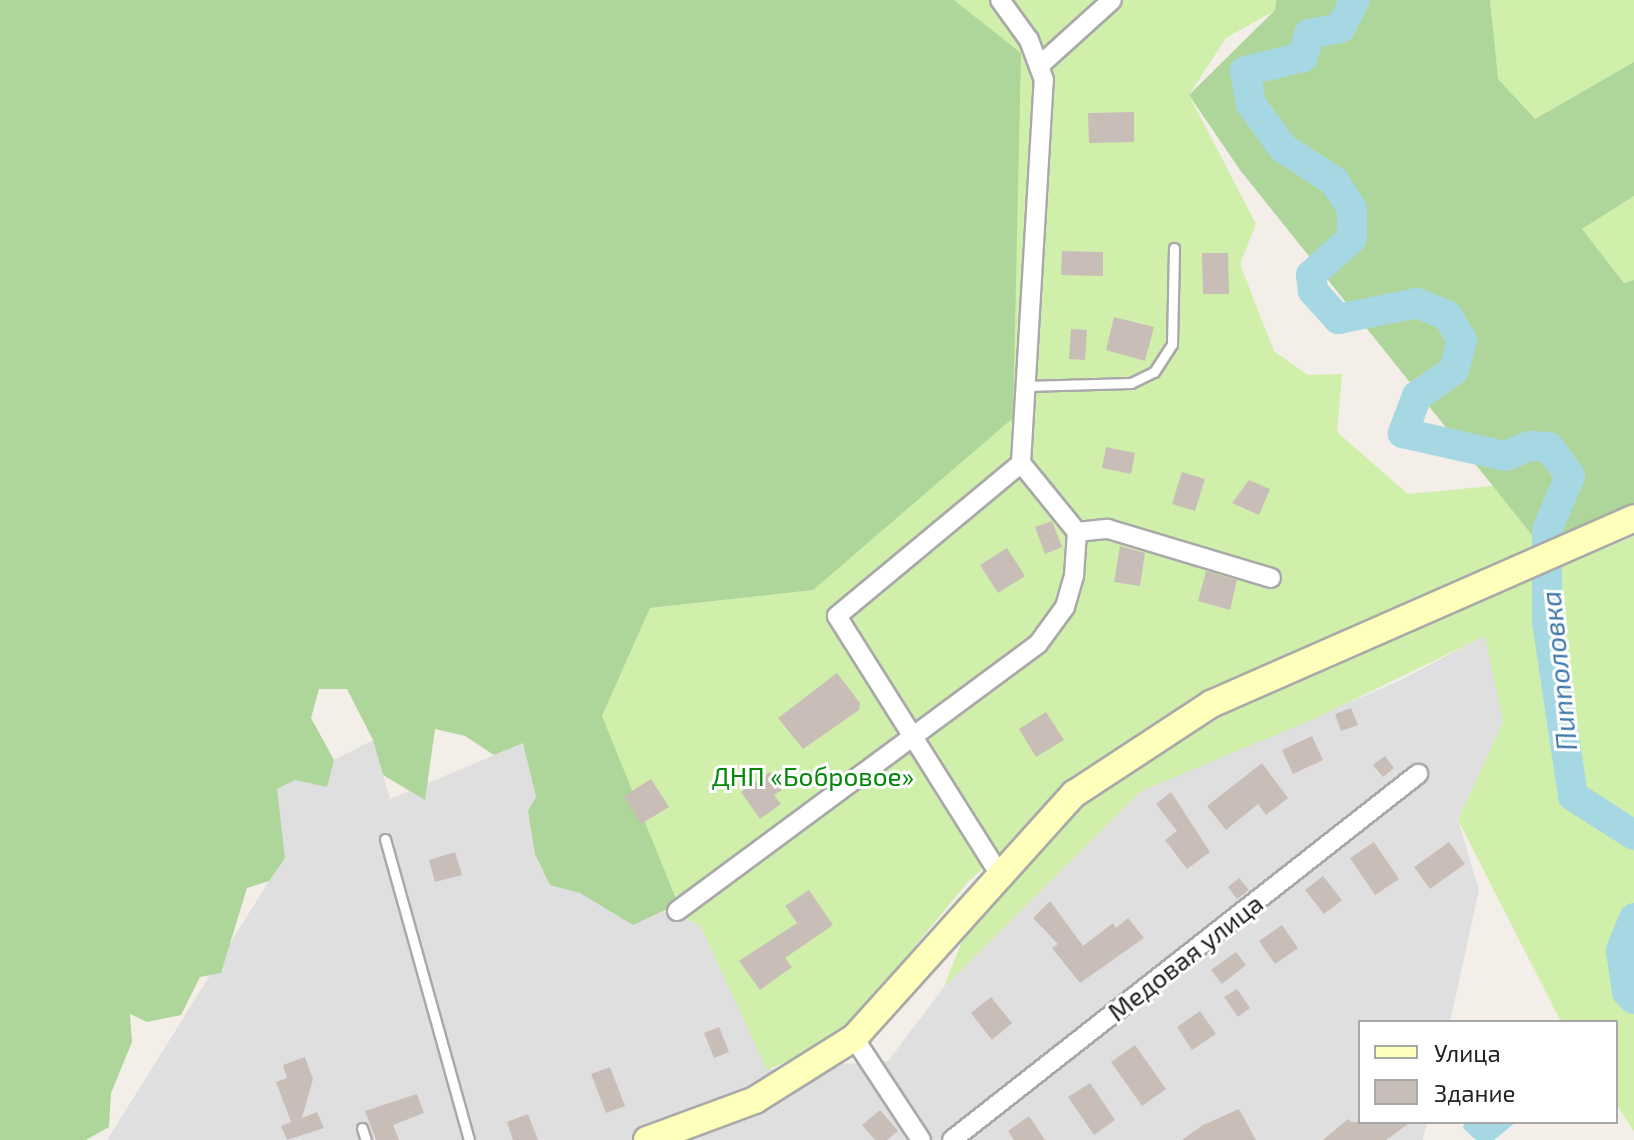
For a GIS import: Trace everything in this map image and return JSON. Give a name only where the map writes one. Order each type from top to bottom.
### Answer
[{"type":"main road","points":[[647,1140],[755,1100],[854,1038],[1074,794],[1211,704],[1634,518]]},
{"type":"street","points":[[677,911],[1038,644],[1065,607],[1074,576],[1077,532],[1021,463],[1044,80],[1029,40],[1000,0]]},
{"type":"street","points":[[1039,66],[1112,0]]},
{"type":"street","points":[[1000,875],[837,616],[1021,463]]},
{"type":"street","points":[[1077,532],[1108,529],[1271,578]]},
{"type":"street","name":"Медовая улица","points":[[952,1140],[1418,774]]},
{"type":"street","points":[[854,1038],[921,1140]]},
{"type":"lane","points":[[1026,386],[1131,383],[1154,372],[1172,344],[1174,248]]},
{"type":"lane","points":[[385,839],[469,1140]]},
{"type":"lane","points":[[362,1128],[366,1140]]},
{"type":"shaded area","points":[[1486,635],[1503,722],[1458,820],[1479,890],[1450,1020],[1358,1020],[1358,1124],[1427,1124],[1423,1140],[107,1140],[269,881],[277,789],[373,740],[390,799],[523,743],[553,868],[700,925],[767,1069],[888,1061],[944,987],[1141,791],[1399,681]]},
{"type":"green space","points":[[0,0],[954,0],[1021,53],[1013,418],[813,590],[650,608],[602,716],[678,904],[633,925],[580,893],[550,885],[535,854],[528,811],[536,797],[523,743],[494,755],[465,736],[435,729],[425,800],[383,775],[373,740],[347,689],[319,689],[311,718],[334,760],[327,787],[295,780],[277,789],[285,858],[269,881],[247,888],[221,973],[200,977],[181,1015],[147,1022],[130,1014],[132,1042],[111,1093],[109,1127],[86,1140],[0,1140]]},
{"type":"green space","name":"ДНП «Бобровое»","points":[[954,0],[1276,0],[1276,10],[1226,38],[1189,95],[1256,224],[1240,264],[1274,351],[1308,375],[1342,374],[1337,432],[1408,494],[1544,481],[1540,545],[1071,787],[967,883],[870,1001],[826,1044],[767,1070],[700,925],[648,904],[602,716],[650,608],[813,590],[1021,54]]},
{"type":"green space","points":[[1276,0],[1490,0],[1498,79],[1535,119],[1634,62],[1634,196],[1582,229],[1624,283],[1634,280],[1634,504],[1540,545],[1240,170],[1189,95],[1275,10]]},
{"type":"green space","points":[[1490,0],[1634,0],[1634,62],[1535,119],[1497,79]]},
{"type":"green space","points":[[1634,196],[1634,280],[1624,283],[1582,229]]},
{"type":"green space","points":[[1634,536],[1634,1131],[1618,1107],[1618,1020],[1560,1020],[1458,820],[1503,722],[1485,636],[1316,718],[1141,791],[944,987],[970,921],[1082,799],[1261,693]]},
{"type":"water","points":[[1464,1124],[1514,1124],[1494,1140],[1476,1140],[1463,1128]]},
{"type":"building","points":[[1134,112],[1134,142],[1089,143],[1088,113]]},
{"type":"building","points":[[1062,251],[1103,252],[1103,276],[1061,275]]},
{"type":"building","points":[[1202,253],[1228,253],[1229,294],[1203,294]]},
{"type":"building","points":[[1114,317],[1154,327],[1145,361],[1106,350]]},
{"type":"building","points":[[1071,329],[1087,330],[1085,360],[1069,359]]},
{"type":"building","points":[[1106,447],[1135,453],[1131,474],[1102,468]]},
{"type":"building","points":[[1182,472],[1205,479],[1195,511],[1172,504]]},
{"type":"building","points":[[1249,480],[1270,489],[1259,515],[1232,503]]},
{"type":"building","points":[[1052,521],[1062,547],[1045,554],[1035,527]]},
{"type":"building","points":[[1120,546],[1145,553],[1140,586],[1114,582]]},
{"type":"building","points":[[1007,548],[1025,576],[998,593],[980,565]]},
{"type":"building","points":[[1206,571],[1237,580],[1230,610],[1198,601]]},
{"type":"building","points":[[837,673],[860,703],[859,710],[803,749],[778,718]]},
{"type":"building","points":[[1351,708],[1358,725],[1341,731],[1335,714]]},
{"type":"building","points":[[1046,712],[1064,740],[1036,757],[1019,729]]},
{"type":"building","points":[[1312,736],[1323,760],[1293,774],[1282,750]]},
{"type":"building","points":[[1385,756],[1394,768],[1383,777],[1373,765]]},
{"type":"building","points":[[1262,763],[1288,798],[1266,815],[1258,804],[1226,830],[1207,806]]},
{"type":"building","points":[[770,772],[782,790],[774,795],[781,804],[760,819],[741,792]]},
{"type":"building","points":[[651,779],[669,807],[641,824],[624,796]]},
{"type":"building","points":[[1171,792],[1210,852],[1187,869],[1165,840],[1177,831],[1156,804]]},
{"type":"building","points":[[1374,842],[1399,879],[1375,895],[1350,858]]},
{"type":"building","points":[[1449,842],[1465,864],[1430,889],[1414,867]]},
{"type":"building","points":[[455,852],[462,875],[435,882],[429,860]]},
{"type":"building","points":[[1323,876],[1342,900],[1324,914],[1305,890]]},
{"type":"building","points":[[1239,878],[1249,890],[1237,899],[1228,887]]},
{"type":"building","points":[[809,890],[833,925],[785,958],[792,967],[760,990],[739,961],[797,923],[785,906]]},
{"type":"building","points":[[1050,901],[1083,946],[1113,923],[1116,928],[1128,918],[1144,938],[1080,983],[1052,948],[1058,944],[1033,918]]},
{"type":"building","points":[[1282,925],[1298,948],[1275,964],[1259,941]]},
{"type":"building","points":[[1236,952],[1246,965],[1222,984],[1211,970]]},
{"type":"building","points":[[1237,989],[1250,1008],[1238,1017],[1224,997]]},
{"type":"building","points":[[991,997],[1012,1023],[992,1040],[971,1013]]},
{"type":"building","points":[[1200,1011],[1216,1034],[1192,1050],[1177,1027]]},
{"type":"building","points":[[719,1027],[729,1052],[714,1058],[704,1033]]},
{"type":"building","points":[[1135,1045],[1166,1089],[1142,1106],[1111,1062]]},
{"type":"building","points":[[305,1057],[313,1079],[302,1118],[317,1112],[324,1128],[287,1140],[281,1126],[291,1122],[276,1082],[287,1078],[283,1065]]},
{"type":"building","points":[[610,1067],[625,1106],[606,1113],[591,1074]]},
{"type":"building","points":[[1090,1083],[1115,1120],[1094,1135],[1068,1097]]},
{"type":"building","points":[[417,1094],[424,1113],[393,1125],[399,1140],[376,1140],[365,1111]]},
{"type":"building","points":[[1239,1109],[1256,1140],[1182,1140],[1203,1125]]},
{"type":"building","points":[[880,1110],[898,1131],[887,1140],[875,1140],[862,1125]]},
{"type":"building","points":[[528,1114],[538,1140],[513,1140],[507,1122]]},
{"type":"building","points":[[1029,1116],[1045,1140],[1014,1140],[1008,1131]]},
{"type":"building","points":[[1348,1119],[1358,1124],[1408,1124],[1386,1140],[1323,1140]]},
{"type":"waterway","name":"Пипполовка","points":[[1355,0],[1340,28],[1309,34],[1303,57],[1245,71],[1251,104],[1283,148],[1334,181],[1352,209],[1352,238],[1311,275],[1313,291],[1338,319],[1417,303],[1447,315],[1462,340],[1454,370],[1417,396],[1403,433],[1505,456],[1530,446],[1549,447],[1570,476],[1547,530],[1547,622],[1573,796],[1634,835]]},
{"type":"waterway","name":"Пипполовка","points":[[1634,918],[1621,951],[1627,992],[1634,999]]}]
